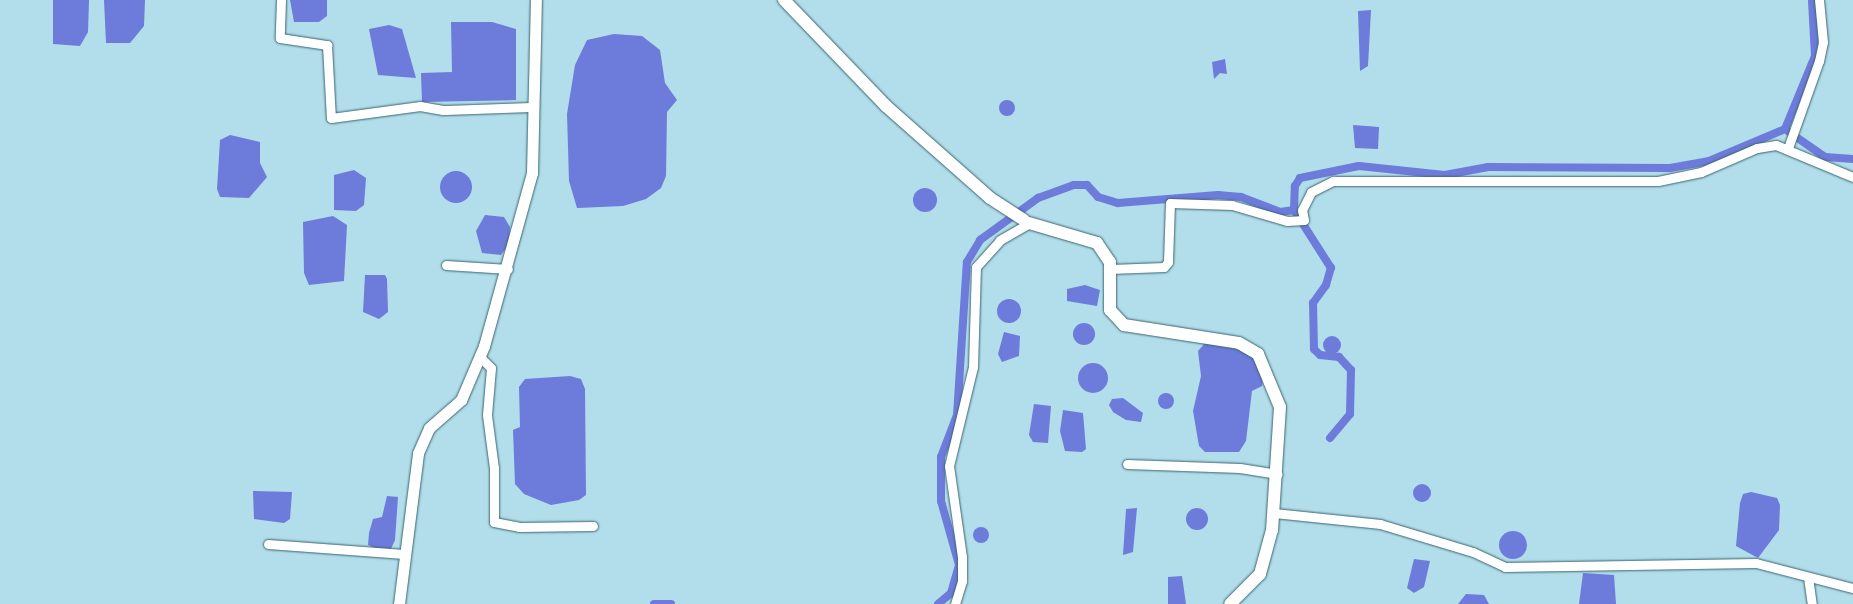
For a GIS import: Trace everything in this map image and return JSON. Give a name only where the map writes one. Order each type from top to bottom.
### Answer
[{"type":"main road","points":[[784,0],[886,106],[1004,208],[1026,222],[1097,243],[1110,269],[1110,310],[1124,325],[1239,343],[1258,354],[1280,407],[1278,474],[1274,513],[1264,565],[1230,604]]},
{"type":"street","points":[[281,0],[280,38],[327,45],[331,118],[413,106],[443,110],[533,107]]},
{"type":"street","points":[[400,604],[411,492],[422,441],[432,424],[461,400],[479,356],[508,269],[532,173],[536,0]]},
{"type":"street","points":[[1788,148],[1820,61],[1823,42],[1819,0]]},
{"type":"street","points":[[1110,269],[1164,267],[1168,262],[1170,203],[1232,205],[1287,221],[1304,220],[1302,210],[1311,192],[1333,181],[1658,181],[1701,172],[1757,148],[1788,148],[1853,177]]},
{"type":"street","points":[[955,604],[962,580],[962,557],[949,466],[973,367],[976,267],[1000,240],[1026,222]]},
{"type":"street","points":[[446,265],[508,269]]},
{"type":"street","points":[[479,356],[491,368],[487,415],[494,468],[494,522],[519,527],[594,526]]},
{"type":"street","points":[[1126,464],[1240,468],[1278,474]]},
{"type":"street","points":[[1274,513],[1380,524],[1473,552],[1505,567],[1567,570],[1730,562],[1771,566],[1853,588]]},
{"type":"street","points":[[268,544],[404,554]]},
{"type":"street","points":[[1808,577],[1812,604]]},
{"type":"water","points":[[53,0],[89,0],[88,32],[80,46],[53,44]]},
{"type":"water","points":[[104,0],[145,0],[144,26],[130,43],[106,43]]},
{"type":"water","points":[[290,0],[327,0],[327,16],[319,22],[294,22]]},
{"type":"water","points":[[1371,10],[1368,66],[1360,71],[1358,11]]},
{"type":"water","points":[[451,22],[492,22],[516,29],[516,100],[422,102],[421,73],[452,72]]},
{"type":"water","points":[[389,25],[402,29],[416,78],[378,75],[369,29]]},
{"type":"water","points":[[614,34],[642,36],[660,50],[665,83],[677,100],[667,112],[666,176],[661,188],[646,199],[623,206],[577,208],[569,181],[567,114],[575,65],[587,40]]},
{"type":"water","points":[[1225,59],[1227,74],[1220,73],[1214,79],[1212,62]]},
{"type":"water","points":[[1004,100],[1010,100],[1015,105],[1013,114],[1004,116],[999,111],[999,105]]},
{"type":"water","points":[[1353,125],[1379,127],[1378,149],[1355,148]]},
{"type":"water","points":[[230,135],[260,142],[260,163],[267,177],[249,198],[220,197],[217,189],[220,140]]},
{"type":"water","points":[[354,170],[366,178],[364,205],[356,211],[334,210],[334,175]]},
{"type":"water","points":[[456,171],[468,175],[472,187],[468,199],[456,203],[444,199],[440,187],[444,175]]},
{"type":"water","points":[[925,188],[934,191],[937,200],[934,209],[925,212],[916,209],[913,200],[916,191]]},
{"type":"water","points":[[485,215],[504,217],[510,227],[509,244],[501,255],[482,253],[476,231]]},
{"type":"water","points":[[333,216],[347,225],[344,281],[309,285],[304,273],[303,222]]},
{"type":"water","points":[[365,275],[385,275],[387,279],[388,312],[379,319],[363,312]]},
{"type":"water","points":[[1085,285],[1100,290],[1097,306],[1067,301],[1067,289]]},
{"type":"water","points":[[1009,299],[1017,303],[1021,311],[1017,319],[1009,323],[1001,319],[997,311],[1001,303]]},
{"type":"water","points":[[1084,323],[1092,326],[1095,334],[1092,342],[1084,345],[1076,342],[1073,334],[1076,326]]},
{"type":"water","points":[[1004,332],[1020,336],[1019,356],[1002,362],[998,354]]},
{"type":"water","points":[[1332,336],[1338,339],[1341,345],[1338,351],[1332,354],[1326,351],[1323,345],[1326,339]]},
{"type":"water","points":[[1205,343],[1234,346],[1253,357],[1263,379],[1262,386],[1252,391],[1246,441],[1239,452],[1205,452],[1199,446],[1193,411],[1201,376],[1198,351]]},
{"type":"water","points":[[1093,363],[1104,367],[1108,378],[1104,389],[1093,393],[1082,389],[1078,378],[1082,367]]},
{"type":"water","points":[[570,376],[581,379],[585,389],[586,495],[579,500],[551,505],[524,494],[515,484],[513,430],[520,427],[519,387],[525,379]]},
{"type":"water","points":[[1163,393],[1169,393],[1174,398],[1172,407],[1163,409],[1158,404],[1158,398]]},
{"type":"water","points":[[1123,398],[1143,413],[1141,422],[1126,420],[1113,412],[1109,405],[1112,399]]},
{"type":"water","points":[[1034,404],[1051,406],[1048,443],[1033,442],[1029,435]]},
{"type":"water","points":[[1063,410],[1083,413],[1086,449],[1082,452],[1065,451],[1060,431]]},
{"type":"water","points":[[1418,484],[1426,484],[1431,489],[1429,500],[1418,502],[1413,497],[1413,489]]},
{"type":"water","points":[[253,491],[292,492],[290,519],[284,523],[254,519]]},
{"type":"water","points":[[1751,492],[1777,498],[1780,505],[1779,530],[1758,558],[1736,546],[1740,503],[1743,494]]},
{"type":"water","points":[[387,496],[398,497],[395,540],[391,549],[375,548],[368,545],[369,533],[373,519],[382,517]]},
{"type":"water","points":[[1137,508],[1133,552],[1123,555],[1126,509]]},
{"type":"water","points":[[1197,508],[1205,511],[1208,519],[1205,527],[1197,530],[1189,527],[1186,519],[1189,511]]},
{"type":"water","points":[[981,527],[989,535],[981,543],[973,535]]},
{"type":"water","points":[[1513,531],[1523,535],[1527,545],[1523,555],[1513,559],[1503,555],[1499,545],[1503,535]]},
{"type":"water","points":[[1414,559],[1430,561],[1424,587],[1414,593],[1407,588]]},
{"type":"water","points":[[1583,573],[1614,575],[1616,604],[1579,604]]},
{"type":"water","points":[[1182,576],[1186,604],[1168,604],[1168,577]]},
{"type":"water","points":[[1466,594],[1484,595],[1489,604],[1458,604]]},
{"type":"waterway","points":[[1330,438],[1350,414],[1351,370],[1339,357],[1320,355],[1314,349],[1313,303],[1326,285],[1331,268],[1294,210],[1295,186],[1300,178],[1359,166],[1445,175],[1488,167],[1670,168],[1709,161],[1785,129],[1815,56],[1812,0]]},
{"type":"waterway","points":[[1789,132],[1825,157],[1853,159]]},
{"type":"waterway","points":[[938,604],[951,593],[959,565],[941,501],[941,457],[957,415],[967,262],[980,240],[1038,198],[1074,185],[1087,185],[1098,197],[1118,203],[1218,195],[1241,197],[1280,212],[1294,210]]},
{"type":"waterway","points":[[654,604],[671,604]]}]
